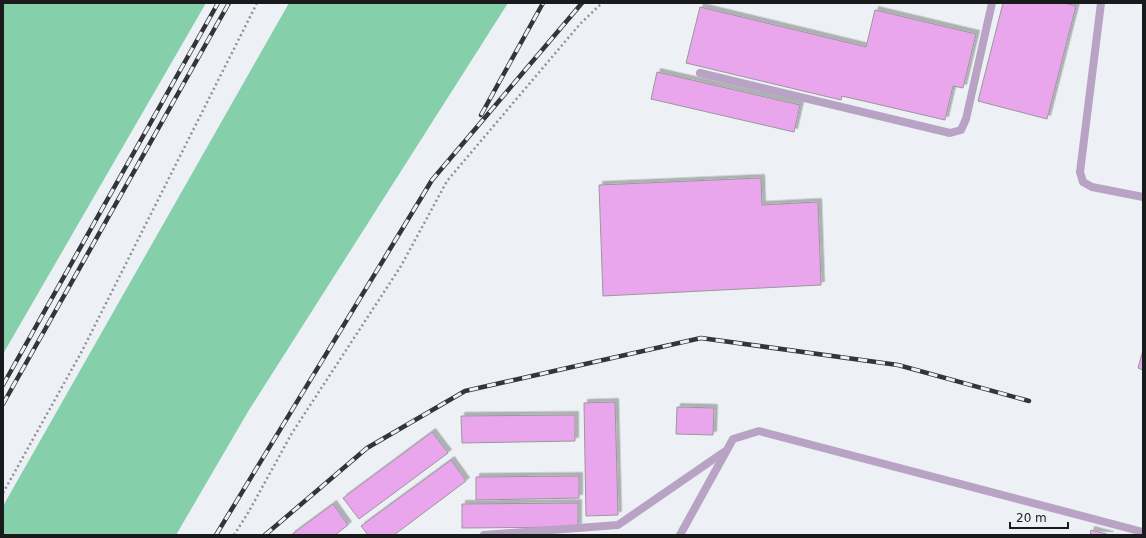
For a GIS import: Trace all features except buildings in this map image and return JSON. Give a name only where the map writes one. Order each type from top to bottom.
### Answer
[{"type":"lane","points":[[700,73],[950,134],[961,130],[966,119],[992,3]]},
{"type":"lane","points":[[1101,3],[1080,172],[1083,182],[1092,187],[1143,197]]},
{"type":"lane","points":[[680,535],[733,439],[759,431],[1143,532]]},
{"type":"lane","points":[[484,535],[618,525],[727,450]]},
{"type":"path","points":[[3,493],[82,351],[257,3]]},
{"type":"path","points":[[234,535],[248,513],[292,433],[401,266],[447,181],[580,24],[602,3]]},
{"type":"green space","points":[[3,3],[206,3],[3,354]]},
{"type":"green space","points":[[289,3],[508,3],[249,410],[176,535],[3,535],[3,506]]},
{"type":"railway","points":[[3,385],[218,3]]},
{"type":"railway","points":[[3,404],[229,3]]},
{"type":"railway","points":[[481,115],[543,3]]},
{"type":"railway","points":[[216,535],[432,180],[582,3]]},
{"type":"railway","points":[[265,535],[367,448],[465,391],[701,338],[898,365],[1029,401]]}]
